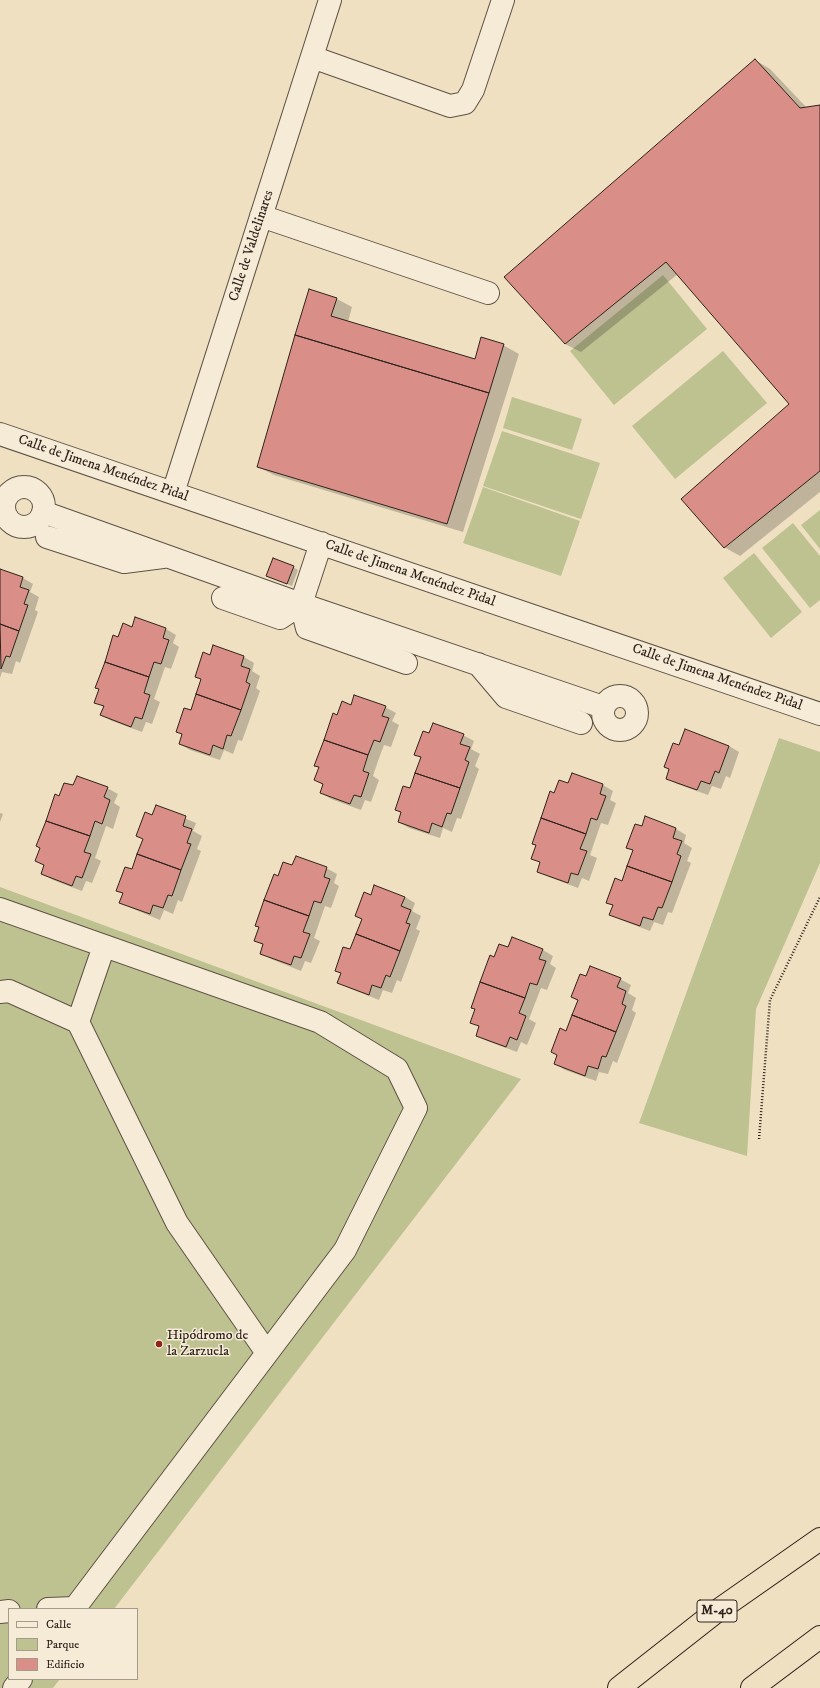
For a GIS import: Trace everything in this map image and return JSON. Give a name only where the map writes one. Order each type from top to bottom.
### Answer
[{"type":"highway","name":"M-40","points":[[619,1688],[713,1614],[820,1539]]},
{"type":"highway","points":[[752,1688],[820,1637]]},
{"type":"street","name":"Calle de Valdelinares","points":[[174,493],[330,0]]},
{"type":"street","points":[[312,57],[450,106],[465,103],[473,90],[503,0]]},
{"type":"street","points":[[261,216],[488,293]]},
{"type":"street","name":"Calle de Jimena Menéndez Pidal","points":[[0,434],[820,714]]},
{"type":"street","points":[[43,512],[301,604],[604,707]]},
{"type":"street","points":[[47,537],[124,562],[168,557]]},
{"type":"street","points":[[321,543],[301,604],[307,628],[406,663]]},
{"type":"street","points":[[223,598],[280,618],[301,604]]},
{"type":"street","points":[[478,664],[506,697],[581,722]]},
{"type":"street","points":[[0,909],[320,1022],[397,1069],[416,1108],[345,1250],[74,1608]]},
{"type":"street","points":[[78,1022],[104,946]]},
{"type":"street","points":[[0,992],[9,991],[78,1022],[177,1223],[267,1354]]},
{"type":"street","points":[[14,1688],[20,1680]]},
{"type":"path","points":[[759,1139],[770,1000],[820,898]]},
{"type":"green space","points":[[663,275],[707,329],[614,405],[570,351]]},
{"type":"green space","points":[[723,351],[767,403],[675,479],[632,426]]},
{"type":"green space","points":[[512,397],[582,419],[572,450],[503,428]]},
{"type":"green space","points":[[502,431],[600,463],[581,519],[483,486]]},
{"type":"green space","points":[[483,487],[580,521],[561,576],[463,543]]},
{"type":"green space","points":[[820,510],[820,549],[801,525]]},
{"type":"green space","points":[[793,523],[820,556],[820,600],[810,608],[762,548]]},
{"type":"green space","points":[[754,553],[802,612],[771,638],[723,578]]},
{"type":"green space","points":[[779,738],[820,752],[820,863],[756,1009],[747,1156],[639,1123]]},
{"type":"green space","name":"Hipódromo de la Zarzuela","points":[[0,887],[521,1079],[115,1608],[8,1608],[8,1680],[59,1680],[53,1688],[0,1688]]},
{"type":"building","points":[[755,59],[800,108],[820,105],[820,471],[724,548],[681,499],[789,404],[666,262],[565,344],[504,277]]},
{"type":"building","points":[[309,289],[337,298],[331,316],[475,359],[481,337],[504,344],[489,393],[295,335]]},
{"type":"building","points":[[295,335],[489,393],[447,524],[257,467]]},
{"type":"building","points":[[273,558],[294,566],[287,584],[266,576]]},
{"type":"building","points":[[0,569],[23,577],[20,587],[29,590],[24,604],[28,605],[19,631],[0,624]]},
{"type":"building","points":[[135,617],[166,628],[163,638],[169,640],[161,664],[154,662],[149,677],[105,662],[113,635],[118,637],[123,623],[132,627]]},
{"type":"building","points":[[0,624],[19,631],[10,657],[6,656],[1,669]]},
{"type":"building","points":[[213,645],[244,656],[241,666],[250,669],[246,682],[250,684],[241,710],[196,694],[201,679],[195,677],[203,652],[210,655]]},
{"type":"building","points":[[105,662],[149,677],[144,693],[150,695],[142,719],[135,717],[131,727],[100,715],[104,706],[94,703],[99,689],[95,688]]},
{"type":"building","points":[[196,694],[241,710],[231,736],[227,735],[223,749],[213,745],[210,755],[179,744],[182,734],[176,732],[184,708],[191,710]]},
{"type":"building","points":[[354,695],[386,706],[382,716],[389,718],[380,742],[374,740],[368,755],[324,740],[333,713],[337,715],[342,701],[351,705]]},
{"type":"building","points":[[433,723],[464,734],[460,744],[470,747],[465,760],[469,762],[460,788],[415,773],[421,757],[414,755],[423,731],[429,733]]},
{"type":"building","points":[[685,729],[729,746],[719,773],[715,771],[710,784],[701,781],[697,790],[666,779],[669,769],[664,767],[673,743],[679,745]]},
{"type":"building","points":[[324,740],[368,755],[363,771],[369,773],[361,797],[354,795],[350,804],[320,793],[323,784],[314,780],[319,767],[314,766]]},
{"type":"building","points":[[415,773],[460,788],[451,814],[447,813],[442,827],[432,823],[429,833],[398,822],[401,812],[395,810],[403,786],[410,788]]},
{"type":"building","points":[[572,773],[603,784],[600,794],[606,796],[597,820],[591,818],[586,834],[541,818],[550,791],[554,793],[559,780],[568,783]]},
{"type":"building","points":[[77,776],[108,787],[104,797],[110,800],[102,824],[95,821],[90,836],[46,821],[55,794],[59,796],[64,783],[73,785]]},
{"type":"building","points":[[156,805],[186,816],[183,826],[192,829],[187,843],[191,844],[181,870],[137,854],[143,839],[136,836],[145,812],[152,815]]},
{"type":"building","points":[[645,816],[676,828],[673,838],[682,841],[677,854],[681,856],[672,882],[627,866],[633,850],[626,848],[635,824],[642,826]]},
{"type":"building","points":[[541,818],[586,834],[580,849],[587,851],[578,875],[571,873],[568,883],[537,872],[540,862],[531,859],[536,845],[532,844]]},
{"type":"building","points":[[46,821],[90,836],[84,852],[91,854],[82,878],[76,876],[72,886],[41,874],[44,865],[35,861],[40,848],[36,846]]},
{"type":"building","points":[[137,854],[181,870],[172,896],[168,895],[163,908],[153,905],[150,914],[119,903],[123,893],[116,891],[125,867],[132,869]]},
{"type":"building","points":[[296,856],[327,867],[324,877],[330,879],[321,903],[314,901],[309,916],[264,900],[274,874],[278,876],[283,862],[292,865]]},
{"type":"building","points":[[627,866],[672,882],[662,908],[658,907],[653,920],[643,917],[640,926],[609,915],[613,905],[606,903],[615,878],[622,881]]},
{"type":"building","points":[[374,885],[405,897],[401,906],[411,910],[406,923],[410,924],[400,951],[356,934],[362,919],[355,916],[364,892],[371,895]]},
{"type":"building","points":[[264,900],[309,916],[303,932],[310,934],[301,958],[294,956],[291,965],[260,954],[263,944],[254,941],[259,927],[255,926]]},
{"type":"building","points":[[356,934],[400,951],[390,977],[386,975],[381,988],[372,985],[369,995],[337,983],[341,973],[335,971],[343,947],[350,949]]},
{"type":"building","points":[[512,937],[543,949],[539,959],[546,961],[537,985],[530,983],[525,998],[480,982],[490,955],[494,957],[499,944],[508,947]]},
{"type":"building","points":[[590,966],[621,978],[617,987],[626,991],[622,1004],[626,1006],[616,1032],[572,1015],[578,1000],[571,997],[580,974],[586,976]]},
{"type":"building","points":[[480,982],[525,998],[519,1013],[526,1016],[517,1040],[510,1037],[506,1047],[476,1036],[479,1026],[470,1023],[475,1009],[471,1008]]},
{"type":"building","points":[[572,1015],[616,1032],[606,1057],[602,1056],[598,1069],[588,1066],[585,1076],[554,1064],[557,1055],[551,1052],[560,1028],[566,1031]]},
{"type":"place","name":"Hipódromo de la Zarzuela","points":[[159,1344]]}]
